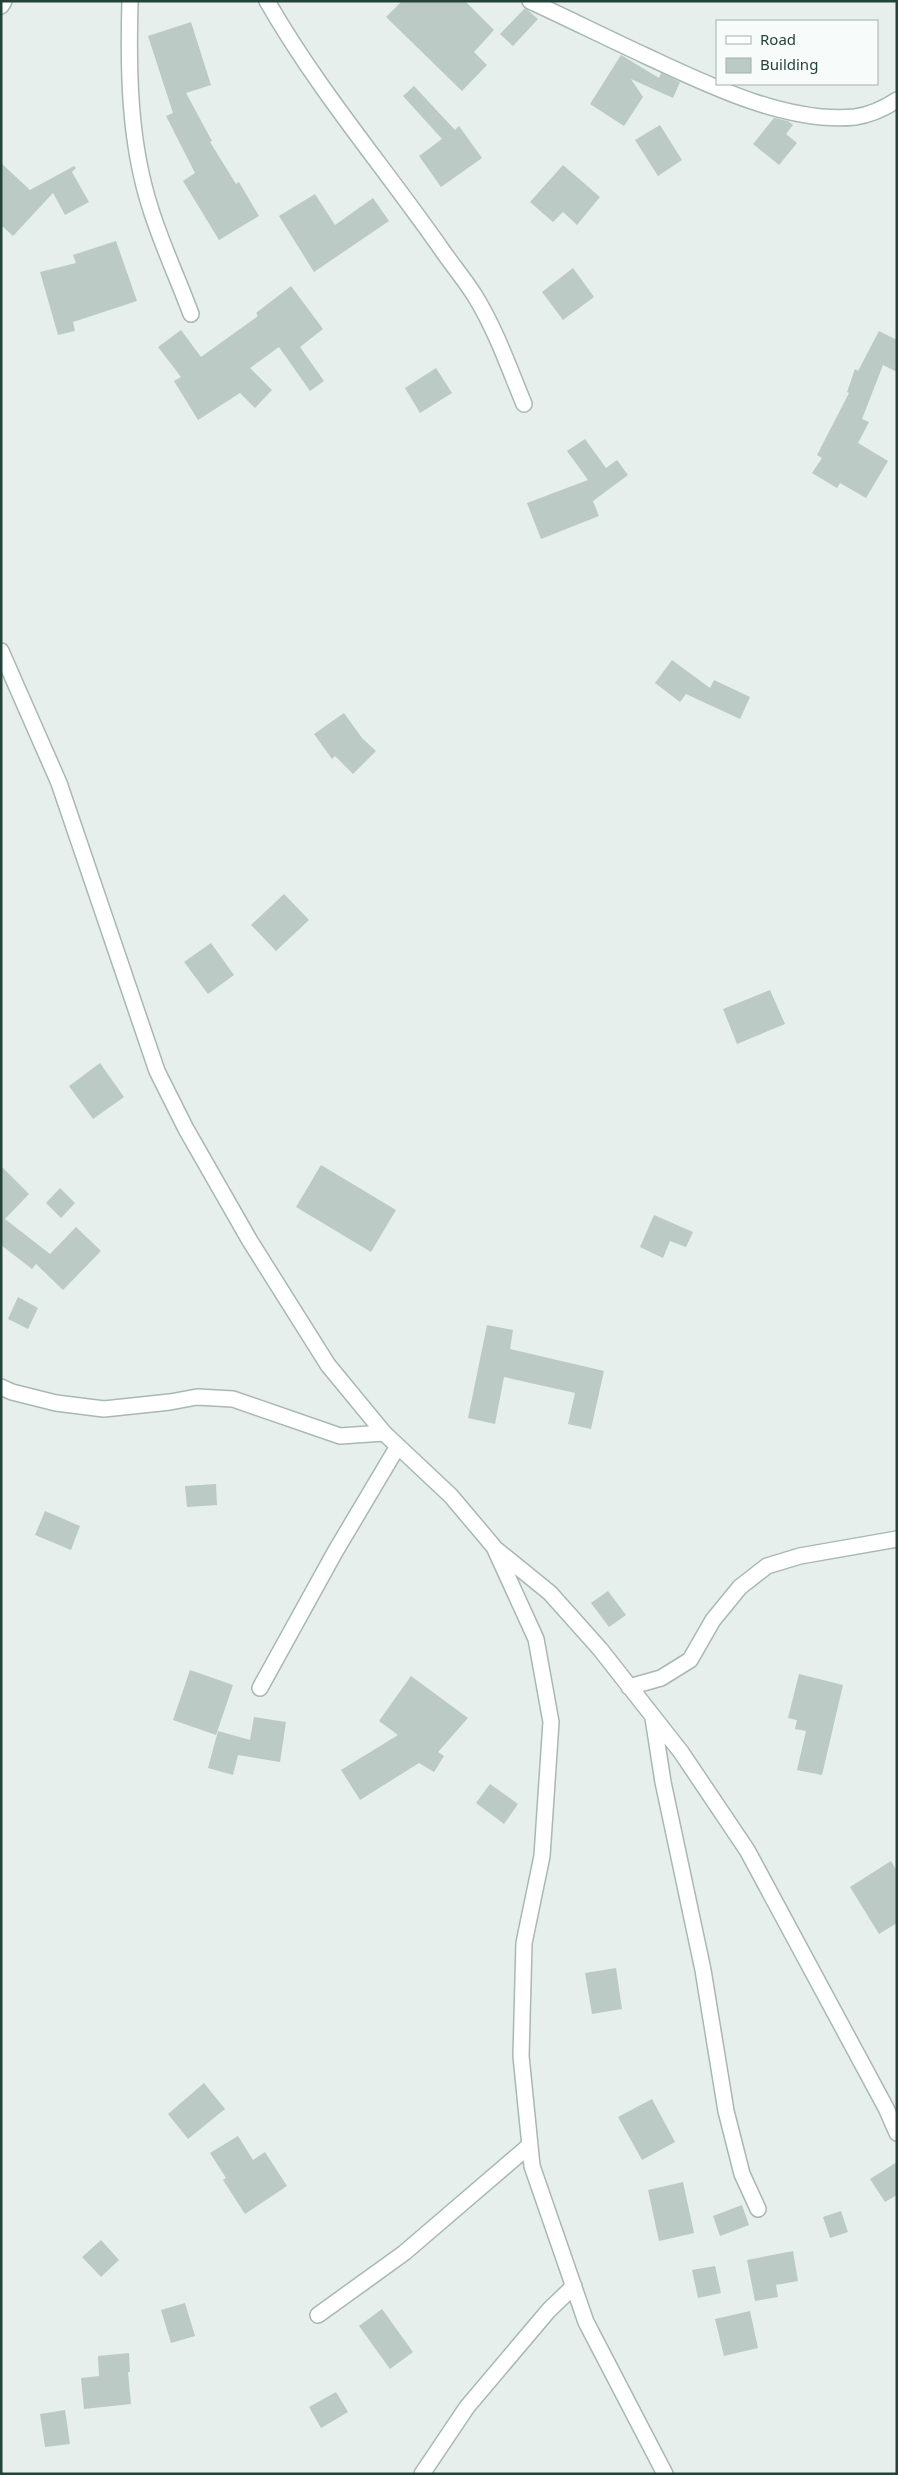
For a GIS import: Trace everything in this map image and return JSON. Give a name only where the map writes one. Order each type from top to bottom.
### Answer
[{"type":"street","points":[[1,6],[4,1]]},
{"type":"street","points":[[130,1],[128,64],[138,159],[151,210],[191,314]]},
{"type":"street","points":[[268,1],[305,62],[345,120],[400,190],[475,296],[492,326],[524,404]]},
{"type":"street","points":[[530,1],[732,94],[778,109],[822,116],[856,117],[887,107],[897,100]]},
{"type":"street","points":[[1,651],[59,783],[161,1079],[186,1129],[255,1249],[328,1365],[384,1433],[451,1496],[494,1547],[550,1593],[600,1649],[681,1752],[747,1850],[882,2100],[897,2133]]},
{"type":"street","points":[[1,1387],[12,1392],[56,1403],[104,1409],[170,1402],[197,1397],[233,1398],[340,1436],[384,1433]]},
{"type":"street","points":[[260,1688],[335,1552],[398,1446]]},
{"type":"street","points":[[629,1686],[661,1678],[690,1660],[713,1620],[740,1587],[767,1566],[800,1556],[897,1539]]},
{"type":"street","points":[[494,1547],[536,1638],[551,1722],[542,1856],[524,1944],[521,2056],[532,2166],[586,2322],[665,2474]]},
{"type":"street","points":[[653,1716],[663,1782],[703,1970],[726,2111],[742,2174],[758,2209]]},
{"type":"street","points":[[318,2315],[404,2253],[530,2145]]},
{"type":"street","points":[[422,2474],[467,2406],[548,2310],[574,2286]]},
{"type":"building","points":[[402,1],[465,1],[494,30],[474,52],[487,65],[462,91],[386,17]]},
{"type":"building","points":[[525,8],[538,19],[513,46],[500,34]]},
{"type":"building","points":[[191,22],[211,85],[186,93],[212,141],[210,142],[236,184],[239,182],[259,216],[219,240],[183,181],[195,173],[166,116],[173,113],[148,36]]},
{"type":"building","points":[[621,55],[659,78],[661,73],[680,82],[673,98],[631,79],[643,97],[624,126],[590,104]]},
{"type":"building","points":[[414,86],[455,130],[459,126],[482,158],[441,187],[419,156],[442,139],[403,96]]},
{"type":"building","points":[[774,118],[788,121],[793,125],[786,134],[797,143],[779,165],[753,144]]},
{"type":"building","points":[[660,125],[682,160],[658,176],[635,140]]},
{"type":"building","points":[[1,163],[30,190],[74,166],[76,168],[72,172],[89,202],[65,215],[53,193],[13,236],[1,225]]},
{"type":"building","points":[[563,165],[600,197],[577,225],[563,212],[553,222],[530,202]]},
{"type":"building","points":[[315,194],[335,225],[373,198],[389,221],[314,272],[279,216]]},
{"type":"building","points":[[116,241],[137,301],[73,322],[75,331],[58,335],[40,272],[76,263],[73,255]]},
{"type":"building","points":[[573,268],[594,297],[563,320],[542,292]]},
{"type":"building","points":[[291,286],[323,329],[300,347],[324,381],[310,391],[279,347],[250,368],[272,390],[255,408],[240,393],[198,420],[174,381],[181,377],[158,347],[181,330],[201,357],[258,316],[256,313]]},
{"type":"building","points":[[879,331],[897,340],[897,372],[883,365],[862,419],[869,422],[858,443],[888,461],[866,498],[840,483],[837,488],[812,473],[822,458],[817,455],[849,393],[847,392],[855,369],[858,371]]},
{"type":"building","points":[[436,368],[452,393],[420,413],[405,388]]},
{"type":"building","points":[[585,439],[606,468],[617,460],[628,475],[593,501],[599,516],[541,539],[527,503],[588,480],[567,451]]},
{"type":"building","points":[[672,660],[710,688],[714,680],[750,697],[740,719],[686,694],[680,702],[655,683]]},
{"type":"building","points":[[344,713],[362,738],[376,751],[353,774],[335,756],[332,759],[314,734]]},
{"type":"building","points":[[284,894],[309,920],[276,951],[251,925]]},
{"type":"building","points":[[211,943],[234,975],[208,994],[184,962]]},
{"type":"building","points":[[770,990],[785,1024],[737,1044],[723,1009]]},
{"type":"building","points":[[100,1063],[124,1097],[93,1119],[69,1086]]},
{"type":"building","points":[[321,1165],[396,1210],[371,1252],[296,1207]]},
{"type":"building","points":[[1,1166],[29,1194],[5,1219],[50,1254],[76,1227],[101,1251],[63,1290],[36,1264],[32,1269],[1,1245]]},
{"type":"building","points":[[60,1188],[75,1203],[61,1218],[46,1203]]},
{"type":"building","points":[[654,1215],[693,1232],[686,1247],[670,1241],[663,1258],[640,1247]]},
{"type":"building","points":[[18,1297],[38,1308],[28,1329],[8,1319]]},
{"type":"building","points":[[487,1325],[513,1330],[510,1349],[604,1371],[591,1429],[568,1424],[575,1393],[504,1377],[495,1424],[468,1418]]},
{"type":"building","points":[[216,1484],[217,1505],[187,1507],[185,1486]]},
{"type":"building","points":[[45,1511],[80,1526],[71,1550],[35,1535]]},
{"type":"building","points":[[608,1591],[626,1615],[609,1627],[591,1603]]},
{"type":"building","points":[[190,1670],[233,1685],[216,1735],[173,1720]]},
{"type":"building","points":[[799,1674],[843,1685],[822,1775],[797,1770],[806,1731],[795,1729],[797,1720],[788,1718]]},
{"type":"building","points":[[411,1676],[468,1718],[438,1752],[444,1756],[434,1772],[419,1763],[360,1800],[341,1770],[398,1735],[379,1721]]},
{"type":"building","points":[[254,1717],[286,1722],[280,1762],[238,1755],[233,1775],[208,1768],[218,1731],[250,1740]]},
{"type":"building","points":[[490,1784],[518,1804],[504,1824],[476,1803]]},
{"type":"building","points":[[891,1861],[897,1871],[897,1923],[879,1934],[850,1887]]},
{"type":"building","points":[[616,1968],[622,2009],[592,2014],[585,1973]]},
{"type":"building","points":[[204,2083],[225,2109],[188,2139],[168,2114]]},
{"type":"building","points":[[652,2099],[675,2142],[642,2160],[618,2117]]},
{"type":"building","points":[[238,2136],[253,2160],[265,2152],[287,2186],[245,2214],[223,2180],[226,2178],[210,2153]]},
{"type":"building","points":[[897,2162],[897,2195],[885,2202],[870,2179]]},
{"type":"building","points":[[683,2182],[694,2233],[659,2241],[648,2190]]},
{"type":"building","points":[[742,2205],[749,2225],[720,2236],[713,2216]]},
{"type":"building","points":[[841,2211],[848,2232],[830,2238],[823,2217]]},
{"type":"building","points":[[101,2240],[119,2260],[101,2277],[82,2257]]},
{"type":"building","points":[[793,2251],[798,2281],[776,2285],[778,2297],[755,2301],[747,2260]]},
{"type":"building","points":[[715,2266],[721,2293],[698,2298],[692,2270]]},
{"type":"building","points":[[185,2303],[195,2336],[171,2343],[161,2310]]},
{"type":"building","points":[[382,2309],[413,2352],[390,2369],[359,2326]]},
{"type":"building","points":[[750,2311],[758,2348],[724,2356],[715,2319]]},
{"type":"building","points":[[129,2353],[130,2372],[128,2372],[131,2404],[84,2409],[81,2378],[99,2376],[98,2356]]},
{"type":"building","points":[[336,2392],[348,2412],[321,2428],[309,2407]]},
{"type":"building","points":[[65,2410],[70,2444],[45,2447],[40,2414]]}]
